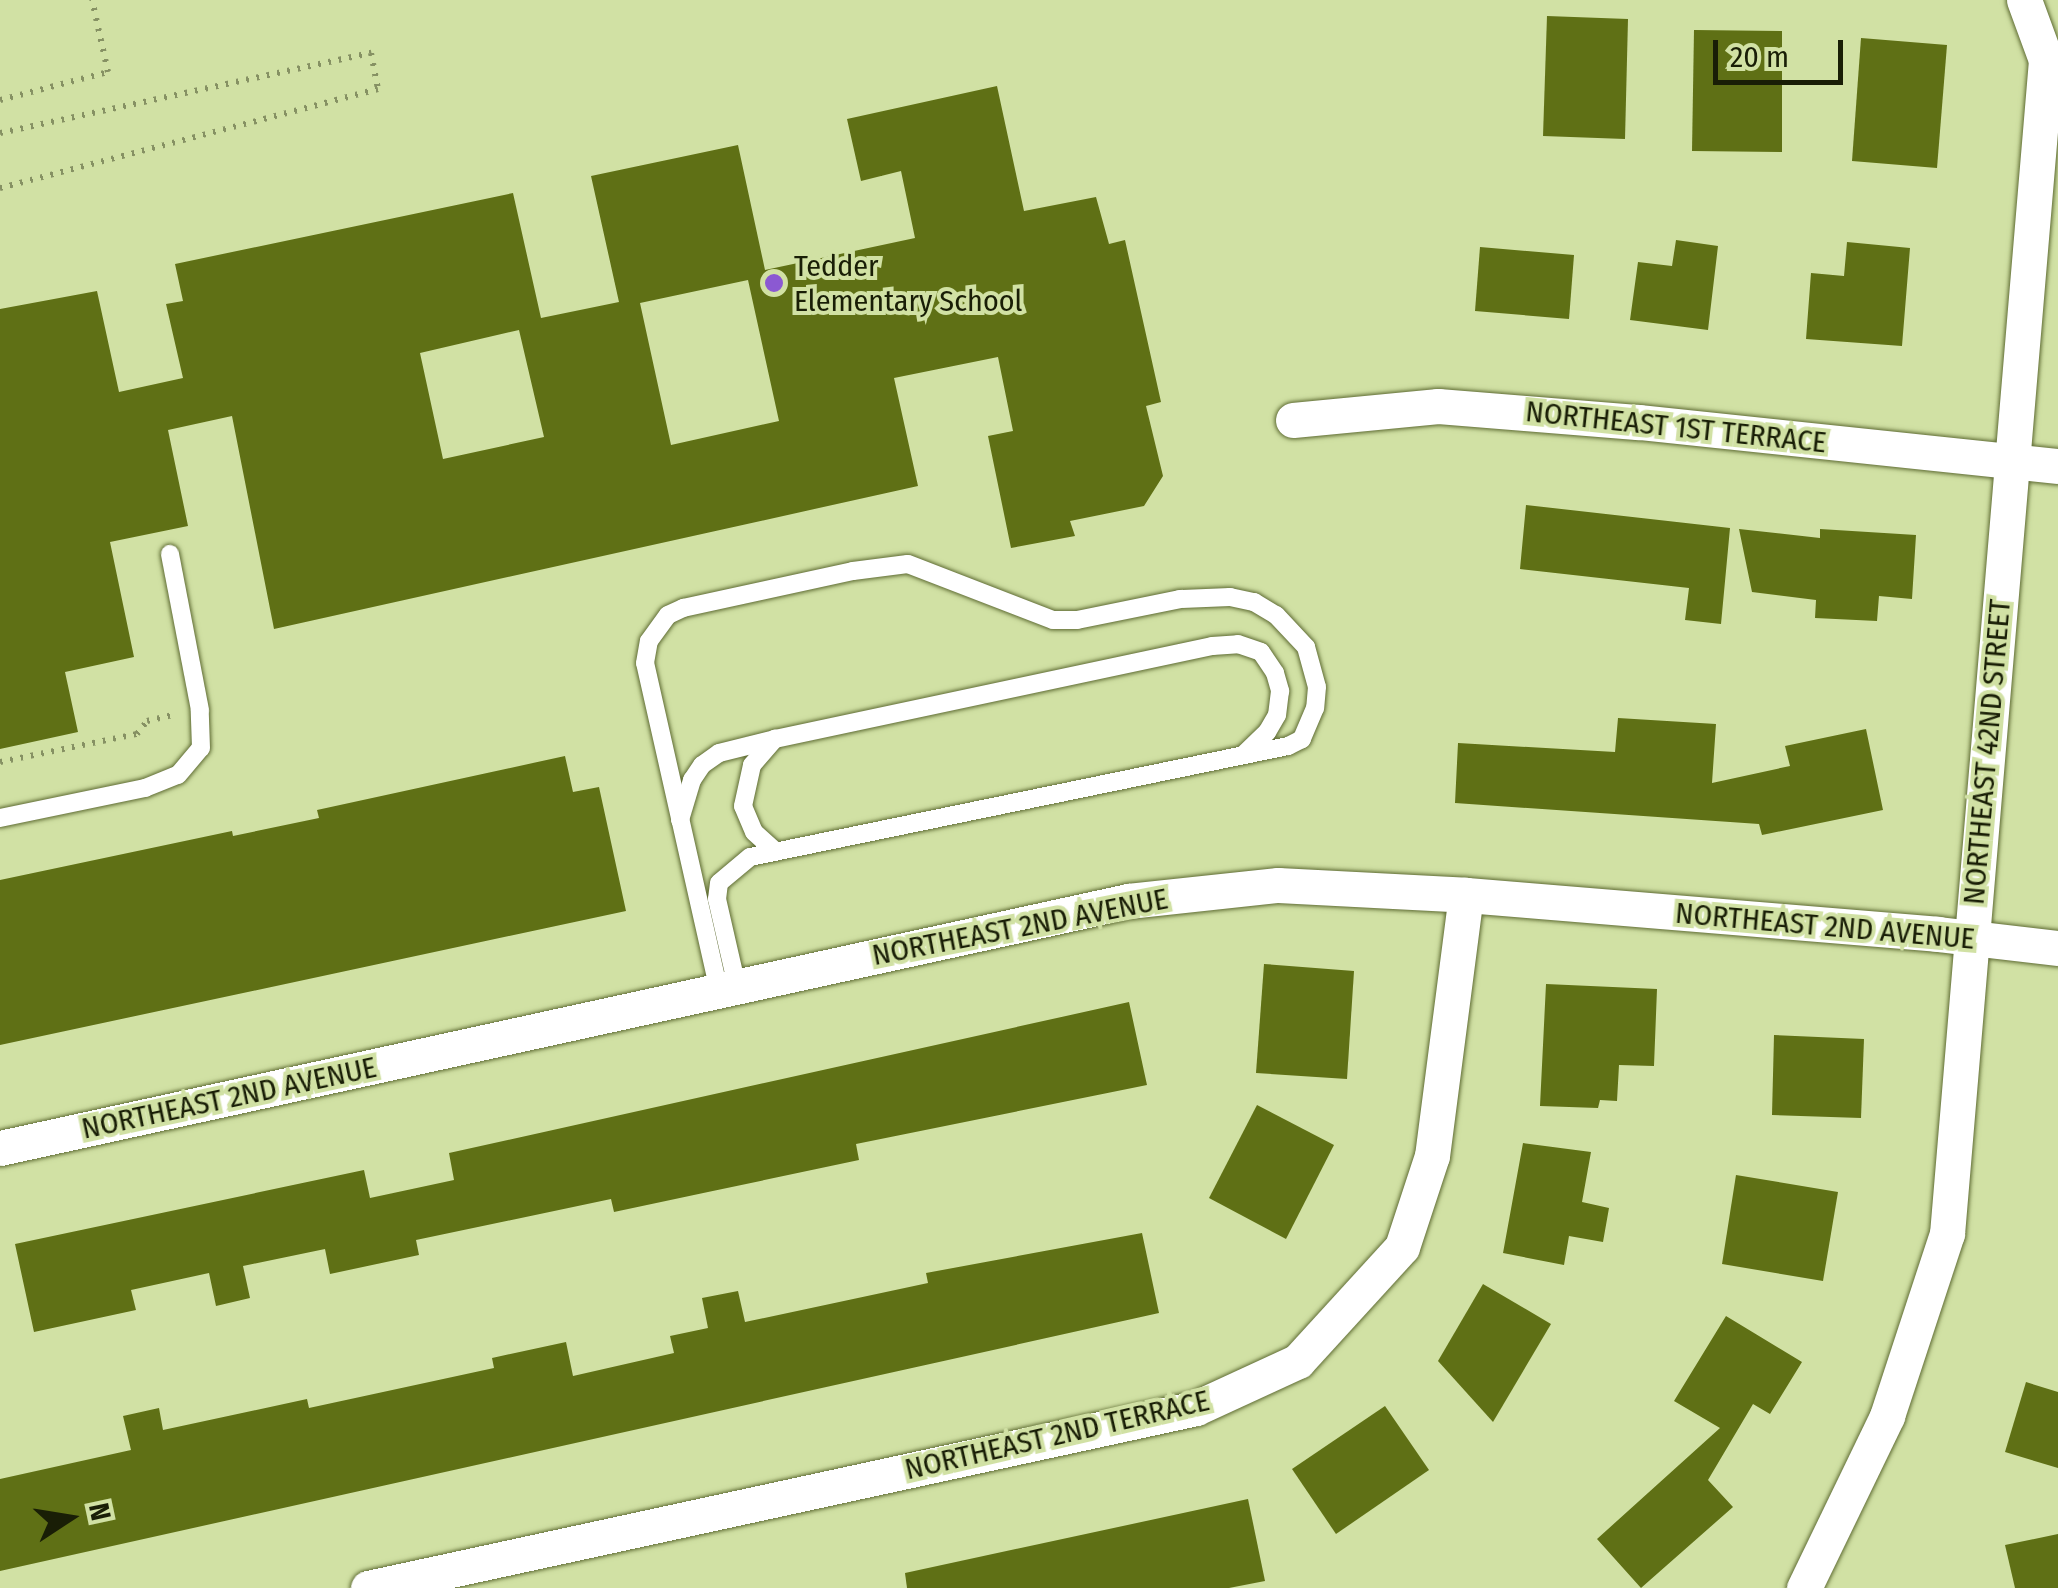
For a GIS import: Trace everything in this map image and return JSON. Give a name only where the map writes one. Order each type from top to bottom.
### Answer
[{"type":"street","name":"NORTHEAST 42ND STREET","points":[[1804,1588],[1888,1416],[1947,1234],[2046,60],[2028,5]]},
{"type":"street","name":"NORTHEAST 1ST TERRACE","points":[[1293,420],[1438,406],[1639,422],[2058,466]]},
{"type":"street","name":"NORTHEAST 2ND AVENUE","points":[[0,1148],[1128,901],[1278,885],[1466,895],[2058,948]]},
{"type":"street","name":"NORTHEAST 2ND TERRACE","points":[[368,1588],[1196,1408],[1298,1361],[1402,1247],[1432,1156],[1466,895]]},
{"type":"lane","points":[[0,818],[145,788],[178,776],[201,748],[200,710],[170,554]]},
{"type":"lane","points":[[889,563],[908,564],[1053,620],[1077,620],[1205,596],[1254,602],[1294,630],[1306,647],[1318,687],[1311,726],[1302,739],[750,858],[719,883],[717,899],[728,988],[679,823],[645,663],[658,627],[682,608],[889,563]]},
{"type":"lane","points":[[679,823],[692,780],[702,765],[718,753],[1238,644],[1261,652],[1275,673],[1280,692],[1278,715],[1244,754]]},
{"type":"lane","points":[[775,851],[754,832],[743,806],[752,766],[776,739]]},
{"type":"path","points":[[0,100],[108,72],[92,0]]},
{"type":"path","points":[[0,133],[371,54],[378,89],[0,188]]},
{"type":"path","points":[[0,762],[137,734],[147,721],[200,710]]},
{"type":"building","points":[[1547,16],[1628,19],[1625,139],[1543,136]]},
{"type":"building","points":[[1694,30],[1782,31],[1782,152],[1692,151]]},
{"type":"building","points":[[1861,38],[1947,45],[1937,168],[1852,161]]},
{"type":"building","points":[[997,86],[1024,211],[1096,197],[1109,244],[1125,240],[1161,402],[1146,406],[1163,476],[1144,506],[1070,521],[1075,536],[1011,548],[988,436],[1013,431],[998,357],[894,378],[918,486],[274,629],[232,416],[168,430],[188,526],[110,542],[134,657],[65,672],[78,732],[0,749],[0,309],[97,291],[119,392],[183,378],[166,304],[183,301],[175,264],[513,193],[541,318],[619,302],[591,176],[738,145],[765,270],[915,238],[901,171],[861,181],[847,119]],"holes":[[[748,280],[779,421],[671,445],[640,303]],[[519,330],[544,437],[443,459],[420,353]]]},
{"type":"building","points":[[1676,240],[1718,246],[1708,330],[1630,320],[1638,262],[1672,266]]},
{"type":"building","points":[[1847,242],[1910,248],[1902,346],[1806,339],[1811,273],[1844,276]]},
{"type":"building","points":[[1480,247],[1574,255],[1569,319],[1475,311]]},
{"type":"building","points":[[1526,505],[1730,528],[1721,624],[1685,620],[1689,588],[1520,569]]},
{"type":"building","points":[[1739,529],[1820,538],[1820,529],[1916,535],[1912,599],[1879,596],[1877,621],[1815,618],[1816,600],[1752,592]]},
{"type":"building","points":[[1618,718],[1716,724],[1712,783],[1790,766],[1785,746],[1866,729],[1883,810],[1762,835],[1759,824],[1455,803],[1458,743],[1615,752]]},
{"type":"building","points":[[565,756],[573,792],[599,787],[626,911],[0,1045],[0,880],[232,831],[233,836],[319,818],[317,810]]},
{"type":"building","points":[[1264,964],[1354,971],[1347,1079],[1256,1073]]},
{"type":"building","points":[[1546,984],[1657,989],[1654,1066],[1619,1065],[1617,1101],[1600,1100],[1598,1108],[1540,1106]]},
{"type":"building","points":[[1129,1002],[1147,1085],[856,1144],[859,1160],[614,1212],[611,1199],[416,1240],[419,1255],[330,1274],[325,1249],[243,1266],[250,1298],[216,1306],[209,1273],[131,1290],[136,1310],[34,1332],[15,1244],[364,1170],[370,1198],[454,1180],[449,1153]]},
{"type":"building","points":[[1774,1035],[1864,1039],[1861,1118],[1772,1115]]},
{"type":"building","points":[[1257,1105],[1334,1145],[1286,1239],[1209,1198]]},
{"type":"building","points":[[1523,1143],[1591,1152],[1582,1202],[1609,1208],[1603,1242],[1569,1236],[1564,1265],[1503,1253]]},
{"type":"building","points":[[1736,1175],[1838,1192],[1823,1281],[1722,1264]]},
{"type":"building","points":[[1142,1233],[1159,1313],[0,1571],[0,1479],[131,1450],[123,1416],[159,1408],[163,1430],[307,1399],[309,1408],[494,1368],[492,1358],[566,1342],[573,1376],[674,1353],[670,1336],[708,1328],[702,1298],[738,1291],[745,1322],[928,1283],[926,1273]]},
{"type":"building","points":[[1483,1284],[1551,1324],[1493,1422],[1438,1361]]},
{"type":"building","points":[[1726,1316],[1802,1362],[1770,1414],[1753,1404],[1708,1480],[1733,1507],[1641,1588],[1597,1539],[1720,1428],[1674,1401]]},
{"type":"building","points":[[2026,1382],[2058,1392],[2058,1468],[2005,1452]]},
{"type":"building","points":[[1385,1406],[1429,1470],[1336,1534],[1292,1469]]},
{"type":"building","points":[[1248,1499],[1265,1581],[1229,1588],[907,1588],[905,1573]]},
{"type":"building","points":[[2058,1534],[2058,1588],[2015,1588],[2005,1545]]},
{"type":"place","name":"Tedder Elementary School","points":[[774,283]]}]
